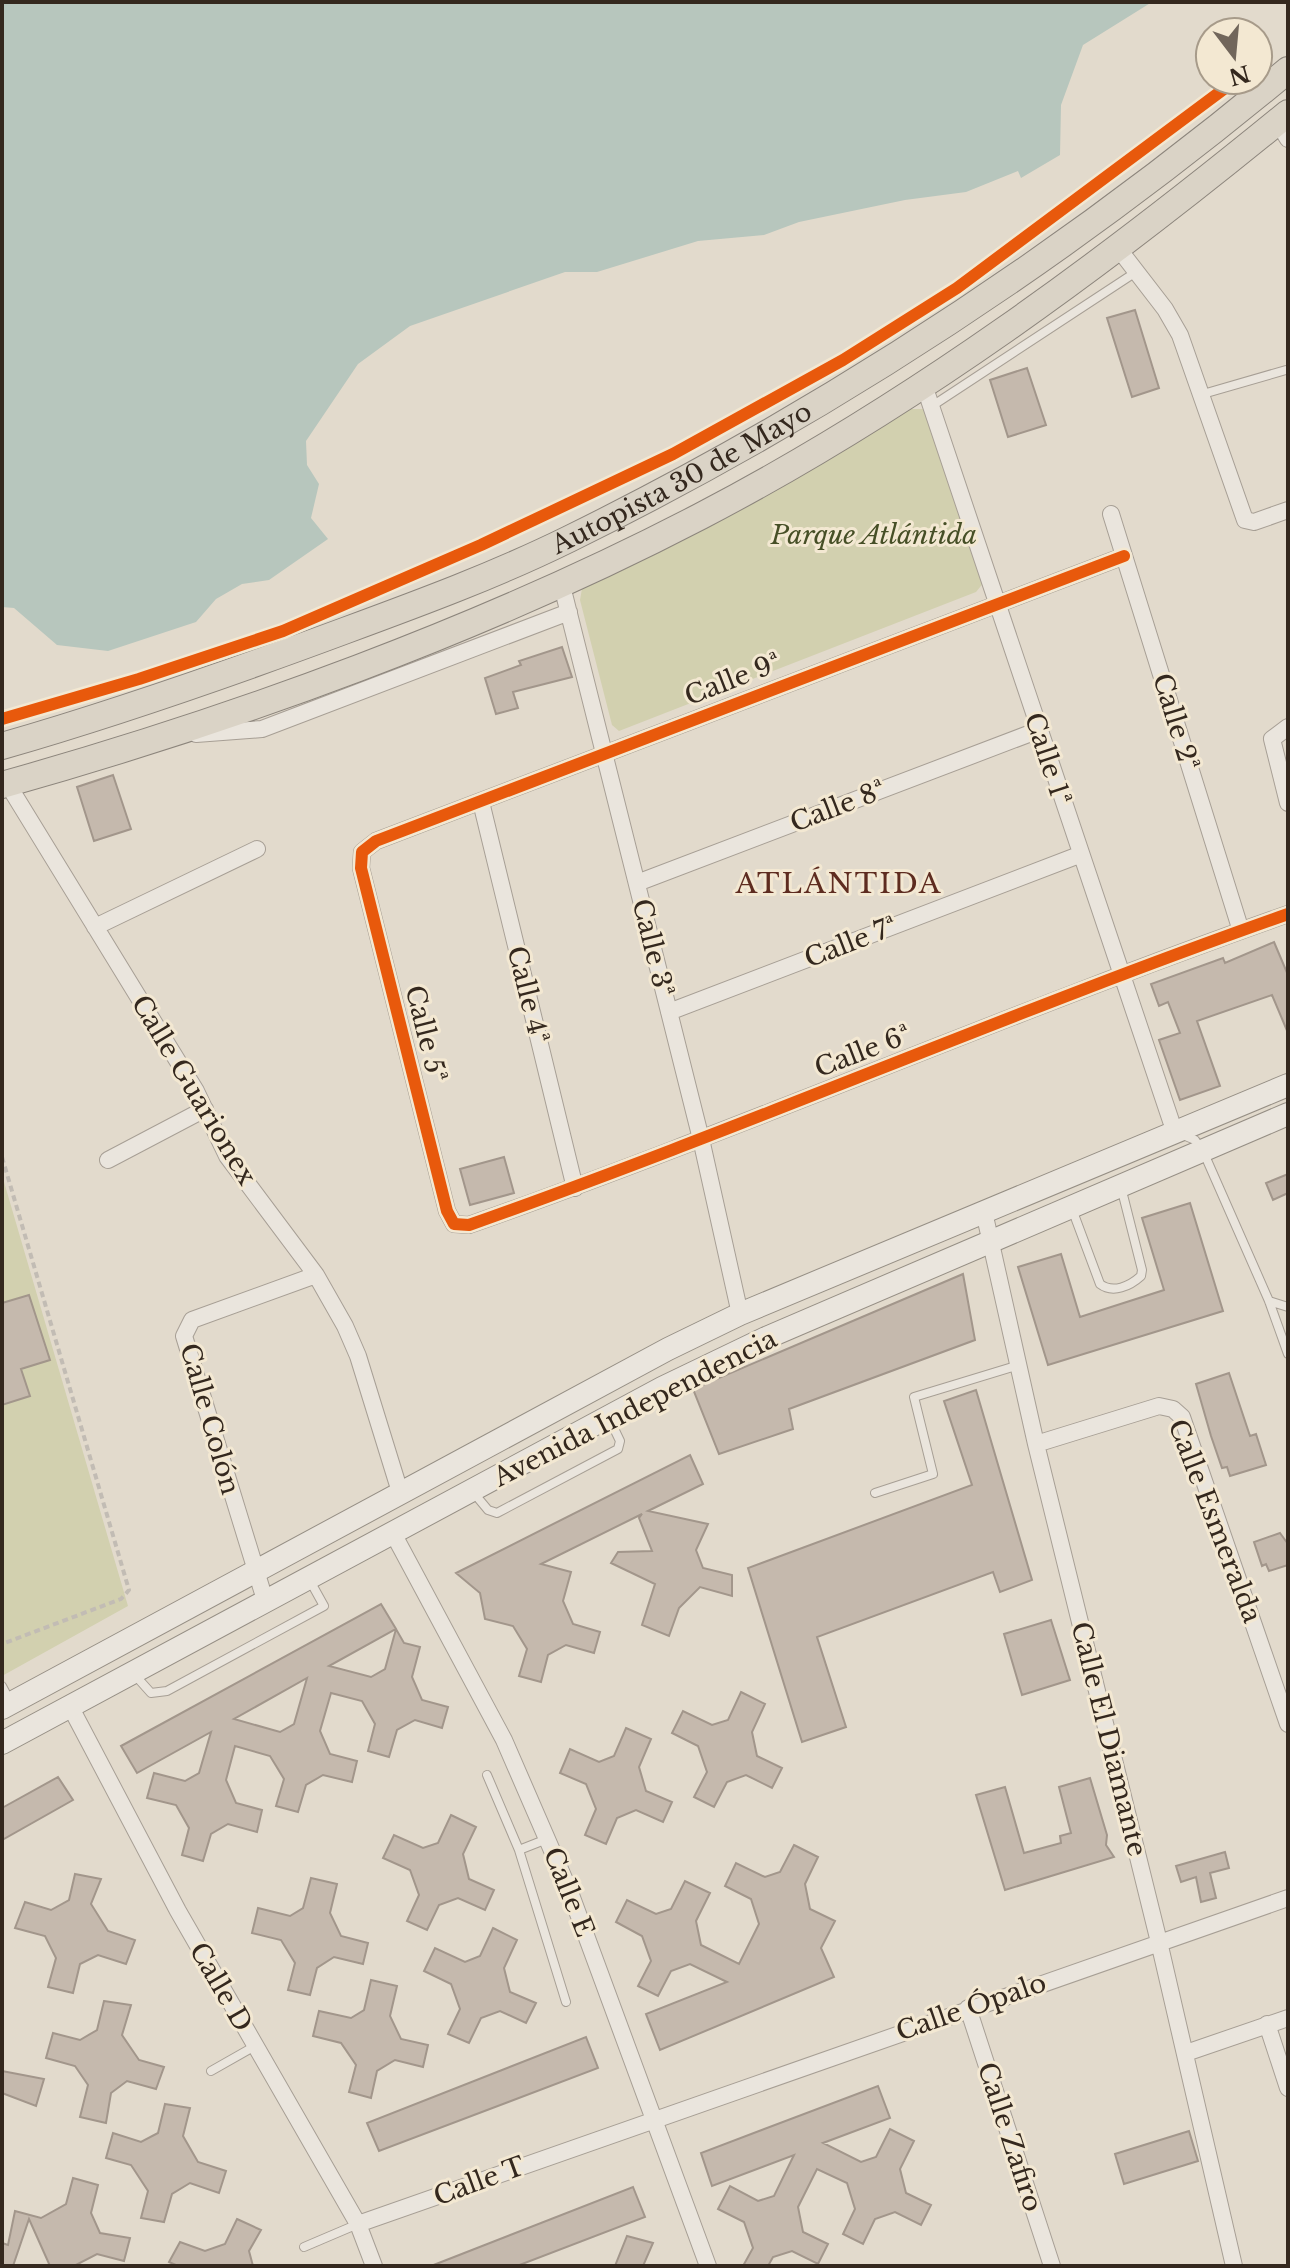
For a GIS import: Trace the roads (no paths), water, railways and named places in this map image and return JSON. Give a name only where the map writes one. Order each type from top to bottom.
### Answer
[{"type":"highway","name":"Autopista 30 de Mayo","points":[[2,746],[257,664],[455,590],[568,540],[785,424],[914,346],[1083,233],[1288,70]]},
{"type":"highway","name":"Autopista 30 de Mayo","points":[[4,784],[162,736],[363,666],[561,582],[701,516],[927,396],[1284,124]]},
{"type":"main road","name":"Avenida Independencia","points":[[5,1699],[740,1314],[1288,1085]]},
{"type":"main road","name":"Avenida Independencia","points":[[2,1743],[609,1417],[766,1338],[1288,1114]]},
{"type":"street","points":[[1118,248],[1180,335],[1245,520],[1254,522],[1288,510]]},
{"type":"street","name":"Calle 1ª","points":[[927,396],[999,603],[1119,975],[1175,1133]]},
{"type":"street","name":"Calle 2ª","points":[[1111,514],[1241,931]]},
{"type":"street","name":"Calle 9ª","points":[[362,852],[376,841],[604,752],[1124,556]]},
{"type":"street","name":"Calle 3ª","points":[[561,582],[701,1139],[740,1314]]},
{"type":"street","points":[[162,736],[262,729],[569,612]]},
{"type":"street","points":[[1288,727],[1272,739],[1288,803]]},
{"type":"street","name":"Calle 8ª","points":[[637,883],[1039,730]]},
{"type":"street","name":"Calle Guarionex","points":[[4,784],[205,1109],[227,1156],[316,1275],[358,1356],[400,1492]]},
{"type":"street","name":"Calle 4ª","points":[[481,802],[575,1188]]},
{"type":"street","points":[[95,927],[257,849]]},
{"type":"street","name":"Calle 5ª","points":[[362,852],[361,868],[447,1211],[454,1224]]},
{"type":"street","name":"Calle 7ª","points":[[669,1012],[1079,855]]},
{"type":"street","name":"Calle 6ª","points":[[454,1224],[469,1225],[575,1188],[1119,975],[1288,914]]},
{"type":"street","points":[[108,1160],[205,1109]]},
{"type":"street","name":"Calle El Diamante","points":[[984,1212],[1036,1444],[1186,2053],[1234,2266]]},
{"type":"street","name":"Calle Colón","points":[[265,1600],[184,1336],[192,1320],[316,1275]]},
{"type":"street","name":"Calle Esmeralda","points":[[1036,1444],[1159,1406],[1173,1409],[1182,1417],[1288,1724]]},
{"type":"street","name":"Calle E","points":[[394,1535],[504,1740],[547,1839],[708,2266]]},
{"type":"street","name":"Calle D","points":[[70,1706],[178,1911],[358,2224],[374,2266]]},
{"type":"street","name":"Calle Ópalo","points":[[654,2119],[1288,1898]]},
{"type":"street","name":"Calle Zafiro","points":[[968,2008],[1052,2266]]},
{"type":"street","points":[[1186,2053],[1288,2018]]},
{"type":"street","points":[[1267,2024],[1288,2088]]},
{"type":"street","name":"Calle T","points":[[358,2224],[654,2119]]},
{"type":"lane","points":[[927,396],[1136,272]]},
{"type":"lane","points":[[1203,394],[1286,370]]},
{"type":"lane","points":[[1175,1133],[1191,1137],[1203,1151],[1269,1301],[1288,1354]]},
{"type":"lane","points":[[1071,1208],[1100,1284],[1110,1289],[1127,1285],[1141,1276],[1142,1270],[1120,1187]]},
{"type":"lane","points":[[1269,1301],[1288,1307]]},
{"type":"lane","points":[[875,1493],[933,1474],[914,1397],[1020,1364]]},
{"type":"lane","points":[[473,1492],[488,1510],[497,1513],[618,1449],[620,1441],[609,1417]]},
{"type":"lane","points":[[133,1674],[151,1693],[167,1691],[324,1606],[308,1578]]},
{"type":"lane","points":[[487,1775],[519,1850],[566,2002]]},
{"type":"lane","points":[[519,1850],[547,1839]]},
{"type":"lane","points":[[211,2071],[255,2046]]},
{"type":"lane","name":"Calle T","points":[[304,2247],[358,2224]]},
{"type":"district","name":"ATLÁNTIDA","points":[[839,883]]},
{"type":"park label","name":"Parque Atlántida","points":[[874,535]]}]
